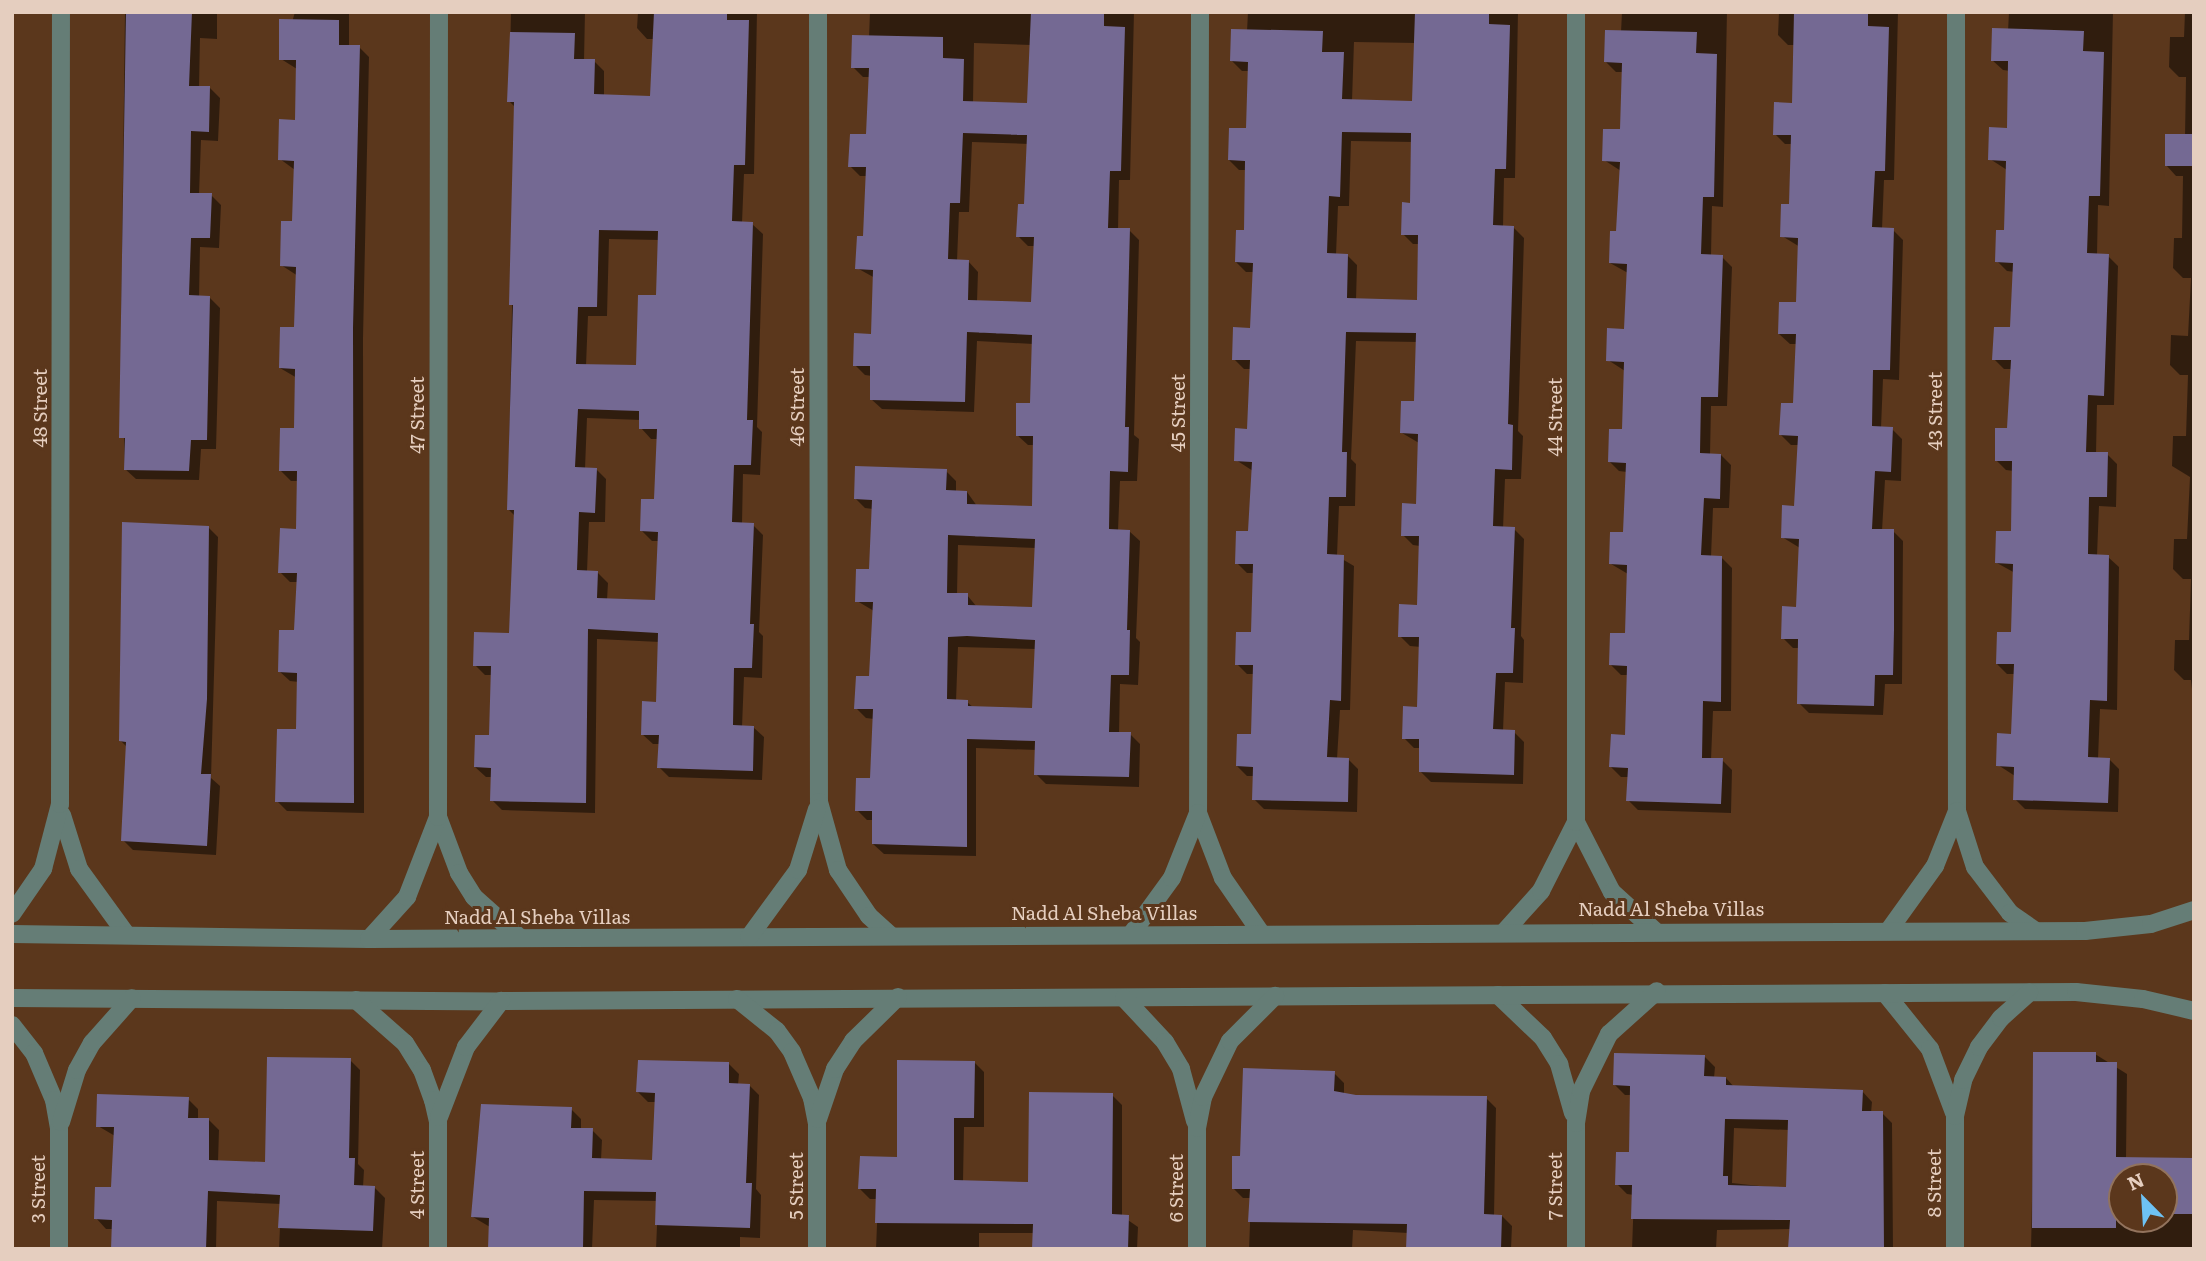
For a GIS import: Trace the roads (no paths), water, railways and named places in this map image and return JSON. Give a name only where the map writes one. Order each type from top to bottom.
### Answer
[{"type":"street","name":"48 Street","points":[[60,804],[61,12]]},
{"type":"street","name":"47 Street","points":[[438,817],[439,12]]},
{"type":"street","name":"46 Street","points":[[818,12],[819,802]]},
{"type":"street","name":"45 Street","points":[[1198,813],[1200,12]]},
{"type":"street","name":"44 Street","points":[[1576,12],[1576,822]]},
{"type":"street","name":"43 Street","points":[[1956,12],[1957,811]]},
{"type":"street","points":[[819,802],[838,870],[852,894],[890,935]]},
{"type":"street","points":[[749,937],[798,870],[819,802]]},
{"type":"street","points":[[12,914],[43,869],[60,804]]},
{"type":"street","points":[[60,804],[79,869],[92,893],[126,934]]},
{"type":"street","points":[[1889,930],[1936,866],[1957,811]]},
{"type":"street","points":[[1957,811],[1980,876],[2010,913],[2034,930]]},
{"type":"street","points":[[1198,813],[1223,878],[1261,933]]},
{"type":"street","points":[[1132,933],[1172,878],[1198,813]]},
{"type":"street","points":[[438,817],[458,873],[474,897],[519,937]]},
{"type":"street","points":[[369,939],[407,897],[438,817]]},
{"type":"street","points":[[1576,822],[1612,892],[1654,930]]},
{"type":"street","points":[[1505,931],[1541,891],[1576,822]]},
{"type":"street","name":"Nadd Al Sheba Villas","points":[[12,934],[369,939],[1654,930],[2118,930],[2194,910]]},
{"type":"street","points":[[1576,1123],[1592,1062],[1631,1010],[1657,991]]},
{"type":"street","points":[[12,998],[501,1001],[898,996],[1124,998],[1499,995],[1657,991],[2029,993],[2110,995],[2194,1011]]},
{"type":"street","points":[[1885,993],[1930,1049],[1955,1116]]},
{"type":"street","points":[[1955,1116],[1963,1080],[1979,1048],[2001,1018],[2029,993]]},
{"type":"street","points":[[1499,995],[1543,1038],[1559,1065],[1576,1123]]},
{"type":"street","points":[[817,1123],[835,1069],[852,1041],[898,996]]},
{"type":"street","points":[[1197,1128],[1214,1068],[1230,1041],[1275,996]]},
{"type":"street","points":[[59,1129],[77,1070],[92,1043],[132,998]]},
{"type":"street","points":[[1124,998],[1165,1042],[1181,1069],[1197,1128]]},
{"type":"street","points":[[737,999],[777,1031],[792,1052],[804,1075],[817,1123]]},
{"type":"street","points":[[356,1000],[405,1042],[422,1070],[438,1121]]},
{"type":"street","points":[[438,1121],[466,1047],[501,1001]]},
{"type":"street","points":[[12,1025],[46,1076],[59,1129]]},
{"type":"street","name":"8 Street","points":[[1955,1116],[1955,1249]]},
{"type":"street","name":"4 Street","points":[[438,1121],[438,1249]]},
{"type":"street","name":"5 Street","points":[[817,1123],[817,1249]]},
{"type":"street","name":"7 Street","points":[[1576,1123],[1576,1249]]},
{"type":"street","name":"6 Street","points":[[1197,1128],[1197,1249]]},
{"type":"street","name":"3 Street","points":[[59,1129],[59,1249]]}]
